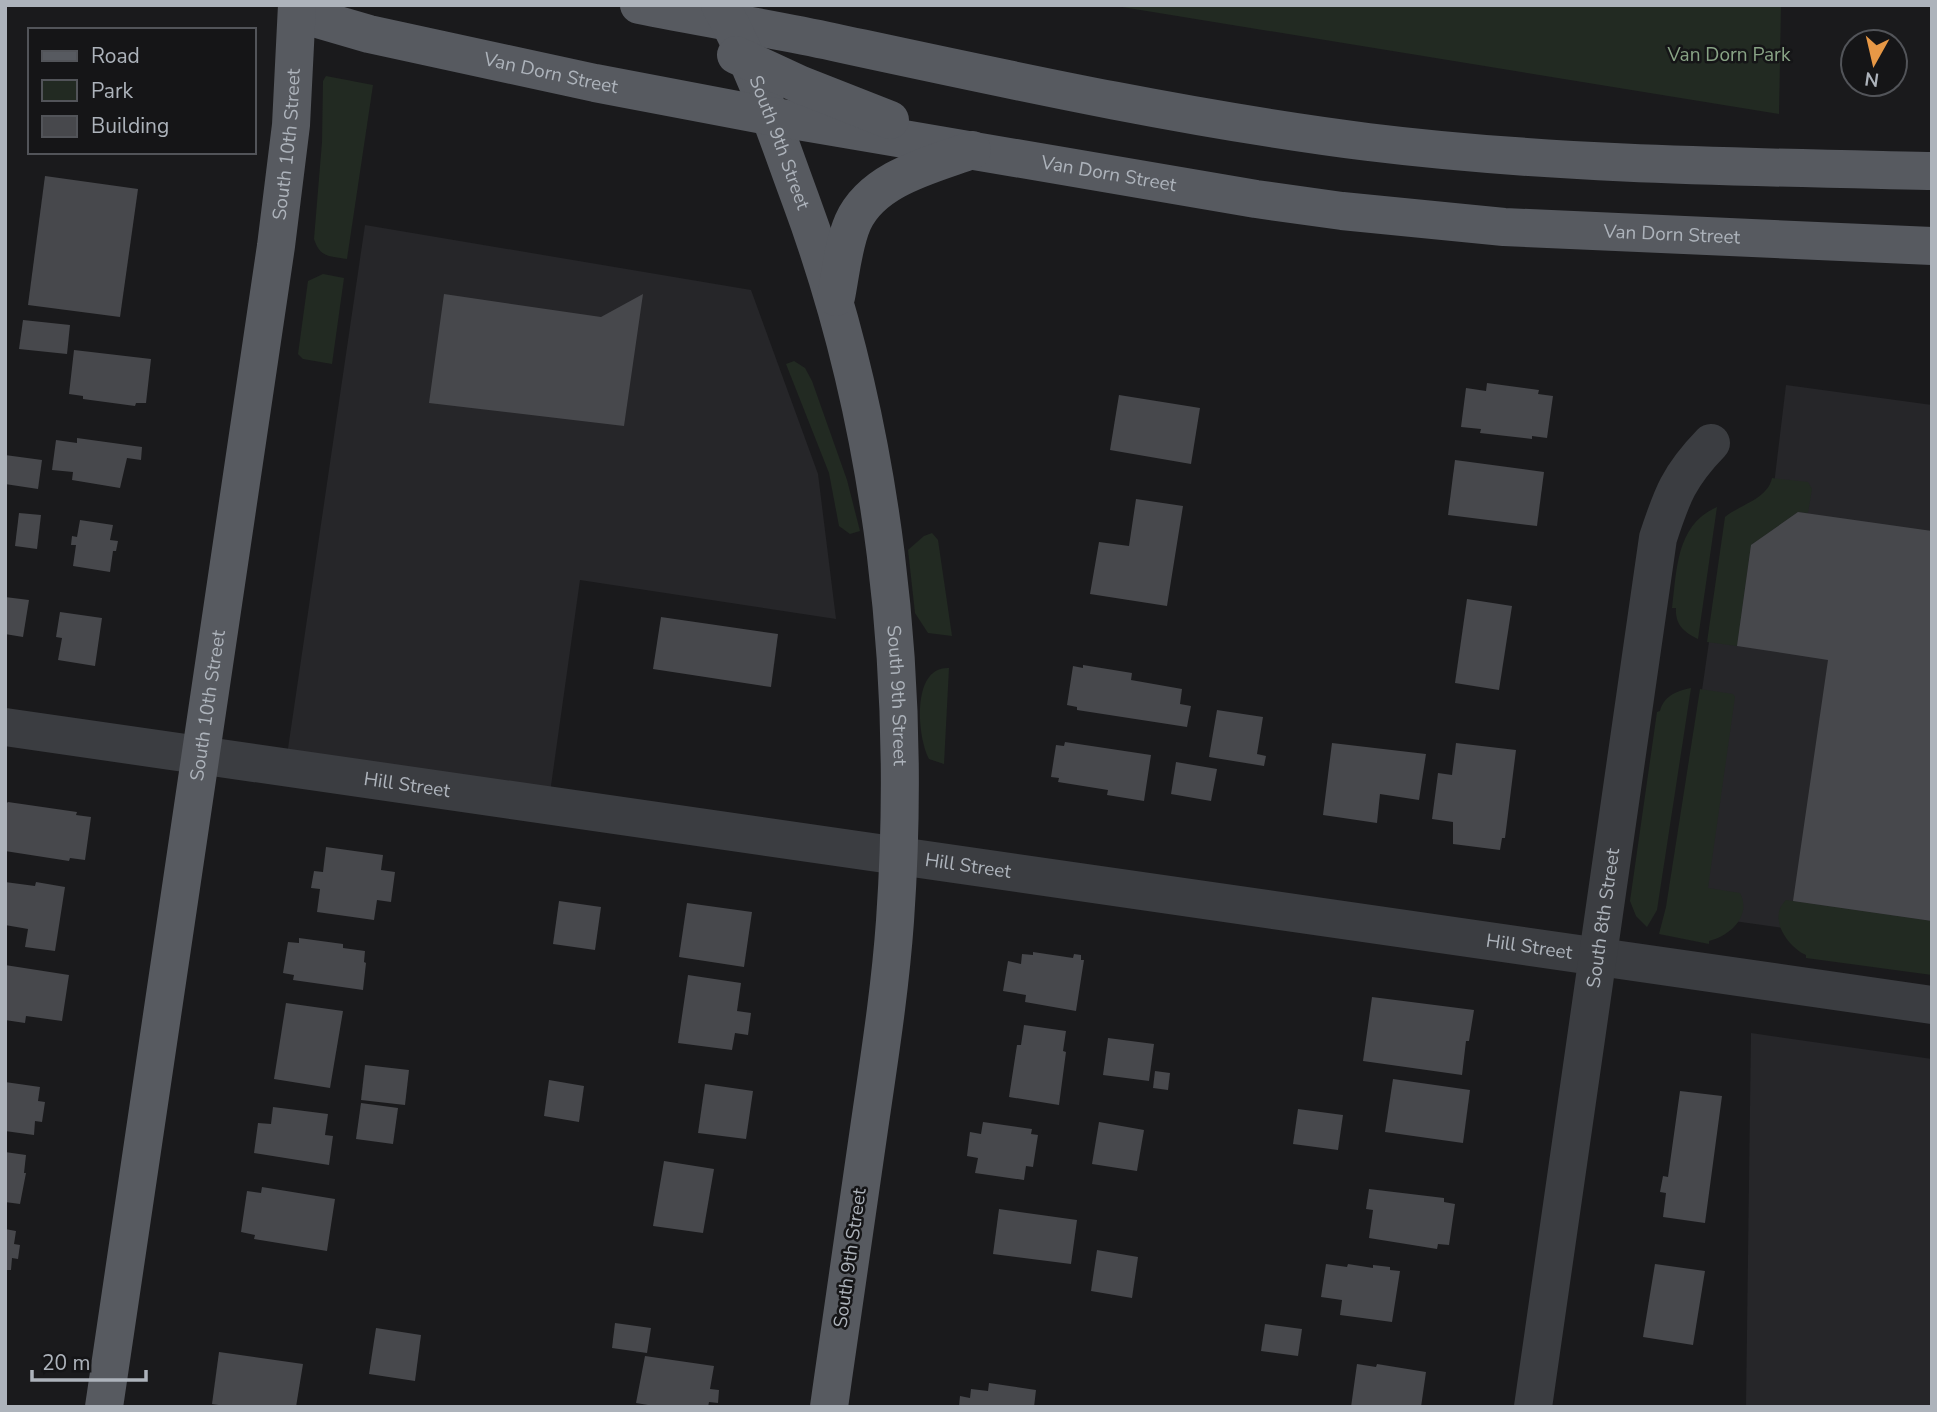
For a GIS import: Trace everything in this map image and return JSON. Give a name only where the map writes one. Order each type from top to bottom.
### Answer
[{"type":"main road","points":[[650,7],[725,14],[1141,108],[1371,142],[1578,159],[1932,171]]},
{"type":"main road","points":[[650,7],[747,61],[895,122],[1026,159]]},
{"type":"main road","name":"Van Dorn Street","points":[[297,9],[369,34],[416,45],[769,116],[1256,199],[1504,227],[1932,246]]},
{"type":"main road","name":"South 10th Street","points":[[104,1407],[276,246],[291,125],[297,9]]},
{"type":"main road","name":"South 9th Street","points":[[725,14],[769,116],[816,241],[835,302],[862,411],[892,610],[898,706],[899,857],[887,1007],[829,1407]]},
{"type":"main road","points":[[835,302],[848,237],[861,209],[883,187],[972,150]]},
{"type":"street","name":"South 8th Street","points":[[1533,1407],[1658,538],[1676,487],[1689,466],[1712,443]]},
{"type":"street","name":"Hill Street","points":[[5,727],[1932,1005]]},
{"type":"shaded area","points":[[365,225],[751,290],[818,474],[836,619],[580,580],[548,807],[285,769]]},
{"type":"shaded area","points":[[1786,385],[1932,405],[1932,949],[1670,912],[1726,524],[1773,493]]},
{"type":"shaded area","points":[[1751,1033],[1932,1059],[1932,1407],[1746,1407]]},
{"type":"green space","name":"Van Dorn Park","points":[[1110,5],[1781,5],[1779,114]]},
{"type":"green space","points":[[326,76],[373,85],[347,259],[323,253],[314,239],[322,142],[323,81]]},
{"type":"green space","points":[[323,274],[344,278],[332,364],[303,359],[298,354],[308,281]]},
{"type":"green space","points":[[794,361],[805,368],[812,381],[847,480],[860,531],[850,534],[839,526],[829,473],[786,364]]},
{"type":"green space","points":[[1772,478],[1808,482],[1812,489],[1808,513],[1798,512],[1751,545],[1737,646],[1707,642],[1725,517],[1759,496]]},
{"type":"green space","points":[[1717,507],[1698,639],[1681,627],[1676,608],[1672,608],[1675,578],[1681,550],[1693,525]]},
{"type":"green space","points":[[932,533],[938,540],[952,636],[928,633],[915,613],[908,550],[924,536]]},
{"type":"green space","points":[[949,668],[944,764],[929,759],[922,735],[920,705],[928,678],[937,670]]},
{"type":"green space","points":[[1691,688],[1657,910],[1647,927],[1636,916],[1630,901],[1657,712],[1671,695]]},
{"type":"green space","points":[[1700,689],[1733,694],[1735,697],[1708,888],[1740,893],[1743,901],[1743,910],[1737,924],[1724,935],[1709,941],[1709,944],[1659,934],[1666,907]]},
{"type":"green space","points":[[1786,900],[1932,921],[1932,975],[1806,958],[1806,955],[1787,939],[1779,923],[1781,907]]},
{"type":"building","points":[[45,176],[138,189],[120,317],[28,305]]},
{"type":"building","points":[[444,294],[601,317],[643,294],[624,426],[429,403]]},
{"type":"building","points":[[23,320],[70,325],[67,354],[19,349]]},
{"type":"building","points":[[74,350],[151,359],[146,403],[136,403],[135,406],[83,399],[83,396],[69,394]]},
{"type":"building","points":[[1487,383],[1539,390],[1538,394],[1553,396],[1547,438],[1532,436],[1532,439],[1480,433],[1481,429],[1461,427],[1466,388],[1486,391]]},
{"type":"building","points":[[1119,395],[1200,408],[1191,464],[1110,450]]},
{"type":"building","points":[[77,438],[142,447],[141,460],[127,458],[120,488],[72,480],[73,472],[52,470],[56,440],[77,443]]},
{"type":"building","points":[[5,455],[42,460],[38,489],[5,484]]},
{"type":"building","points":[[1455,460],[1544,472],[1537,526],[1448,515]]},
{"type":"building","points":[[1136,499],[1183,506],[1167,606],[1090,594],[1099,542],[1129,546]]},
{"type":"building","points":[[1798,512],[1932,531],[1932,921],[1793,901],[1828,660],[1737,646],[1751,545]]},
{"type":"building","points":[[19,513],[41,515],[37,549],[15,546]]},
{"type":"building","points":[[80,520],[113,525],[110,540],[118,541],[116,551],[113,551],[110,572],[73,566],[76,545],[71,545],[72,536],[77,537]]},
{"type":"building","points":[[5,597],[29,600],[23,637],[5,634]]},
{"type":"building","points":[[1467,599],[1512,606],[1499,690],[1455,683]]},
{"type":"building","points":[[60,612],[102,618],[95,666],[58,660],[62,638],[56,637]]},
{"type":"building","points":[[661,617],[778,634],[771,687],[653,669]]},
{"type":"building","points":[[1083,665],[1132,673],[1131,680],[1182,689],[1180,704],[1191,706],[1187,727],[1077,710],[1077,707],[1067,705],[1073,666],[1083,668]]},
{"type":"building","points":[[1217,710],[1263,717],[1257,754],[1266,756],[1264,766],[1209,757]]},
{"type":"building","points":[[1065,742],[1151,755],[1144,801],[1107,795],[1108,790],[1058,782],[1059,778],[1051,777],[1056,745],[1064,746]]},
{"type":"building","points":[[1332,743],[1426,754],[1419,800],[1380,794],[1377,823],[1323,815]]},
{"type":"building","points":[[1456,743],[1516,750],[1505,838],[1502,838],[1500,850],[1453,844],[1453,822],[1432,819],[1438,773],[1452,775]]},
{"type":"building","points":[[1176,762],[1217,769],[1211,801],[1171,794]]},
{"type":"building","points":[[8,802],[77,812],[76,815],[91,817],[85,860],[70,858],[69,861],[5,851],[5,805]]},
{"type":"building","points":[[326,847],[383,855],[381,870],[395,872],[391,902],[377,900],[374,920],[317,912],[320,889],[311,888],[314,871],[323,872]]},
{"type":"building","points":[[5,882],[35,886],[36,882],[65,887],[55,951],[25,947],[28,929],[5,925]]},
{"type":"building","points":[[559,901],[601,907],[595,950],[553,944]]},
{"type":"building","points":[[687,903],[752,912],[744,967],[679,957]]},
{"type":"building","points":[[299,938],[343,944],[343,948],[365,951],[363,990],[293,980],[294,975],[283,973],[288,942],[299,943]]},
{"type":"building","points":[[1033,952],[1073,958],[1074,954],[1081,955],[1081,960],[1084,960],[1076,1011],[1025,1002],[1026,995],[1003,991],[1008,961],[1021,964],[1022,954],[1033,955]]},
{"type":"building","points":[[5,965],[69,975],[62,1021],[26,1016],[25,1023],[5,1020]]},
{"type":"building","points":[[688,975],[741,983],[737,1011],[751,1013],[748,1035],[735,1033],[732,1050],[678,1043]]},
{"type":"building","points":[[1372,997],[1474,1010],[1469,1041],[1466,1041],[1462,1075],[1363,1061]]},
{"type":"building","points":[[286,1003],[343,1011],[330,1088],[274,1079]]},
{"type":"building","points":[[1024,1025],[1066,1031],[1059,1105],[1009,1097],[1017,1045],[1021,1045]]},
{"type":"building","points":[[1108,1038],[1154,1044],[1149,1081],[1103,1075]]},
{"type":"building","points":[[365,1065],[409,1070],[405,1105],[361,1100]]},
{"type":"building","points":[[1155,1071],[1170,1073],[1168,1090],[1153,1088]]},
{"type":"building","points":[[1393,1079],[1470,1090],[1463,1143],[1385,1132]]},
{"type":"building","points":[[549,1080],[584,1086],[579,1122],[544,1116]]},
{"type":"building","points":[[5,1082],[40,1087],[38,1101],[45,1102],[42,1122],[35,1121],[34,1135],[5,1131]]},
{"type":"building","points":[[705,1084],[753,1091],[746,1139],[698,1133]]},
{"type":"building","points":[[1680,1091],[1722,1096],[1705,1223],[1663,1217],[1666,1193],[1660,1192],[1663,1176],[1668,1177]]},
{"type":"building","points":[[361,1103],[398,1108],[393,1144],[356,1139]]},
{"type":"building","points":[[273,1107],[328,1114],[325,1135],[333,1136],[329,1165],[254,1153],[258,1123],[271,1124]]},
{"type":"building","points":[[1298,1109],[1343,1115],[1338,1150],[1293,1144]]},
{"type":"building","points":[[983,1122],[1032,1129],[1031,1134],[1038,1135],[1033,1167],[1026,1166],[1024,1180],[975,1173],[978,1158],[967,1156],[970,1132],[981,1134]]},
{"type":"building","points":[[1099,1122],[1144,1130],[1137,1171],[1092,1164]]},
{"type":"building","points":[[5,1152],[26,1155],[26,1173],[20,1204],[5,1202]]},
{"type":"building","points":[[664,1161],[714,1169],[703,1233],[653,1226]]},
{"type":"building","points":[[262,1187],[335,1199],[327,1251],[254,1239],[255,1235],[241,1232],[247,1191],[261,1193]]},
{"type":"building","points":[[1369,1189],[1444,1198],[1444,1202],[1455,1204],[1449,1245],[1438,1244],[1437,1249],[1369,1238],[1373,1210],[1366,1209]]},
{"type":"building","points":[[999,1209],[1077,1220],[1071,1264],[993,1254]]},
{"type":"building","points":[[5,1229],[16,1231],[14,1244],[20,1245],[18,1259],[12,1258],[11,1270],[5,1270]]},
{"type":"building","points":[[1097,1250],[1138,1257],[1132,1298],[1091,1291]]},
{"type":"building","points":[[1326,1264],[1373,1268],[1373,1265],[1400,1271],[1392,1322],[1340,1315],[1342,1300],[1321,1297]]},
{"type":"building","points":[[1655,1264],[1705,1271],[1693,1345],[1643,1337]]},
{"type":"building","points":[[615,1323],[651,1328],[647,1353],[612,1348]]},
{"type":"building","points":[[1265,1324],[1302,1329],[1298,1356],[1261,1351]]},
{"type":"building","points":[[376,1328],[421,1335],[415,1381],[369,1374]]},
{"type":"building","points":[[219,1352],[303,1364],[296,1407],[232,1407],[212,1404]]},
{"type":"building","points":[[645,1356],[714,1366],[710,1389],[719,1390],[718,1403],[709,1402],[708,1407],[660,1407],[636,1403]]},
{"type":"building","points":[[1357,1364],[1376,1367],[1377,1364],[1426,1372],[1421,1407],[1351,1407]]},
{"type":"building","points":[[989,1383],[1036,1390],[1034,1407],[959,1407],[960,1396],[970,1398],[971,1389],[988,1391]]}]
